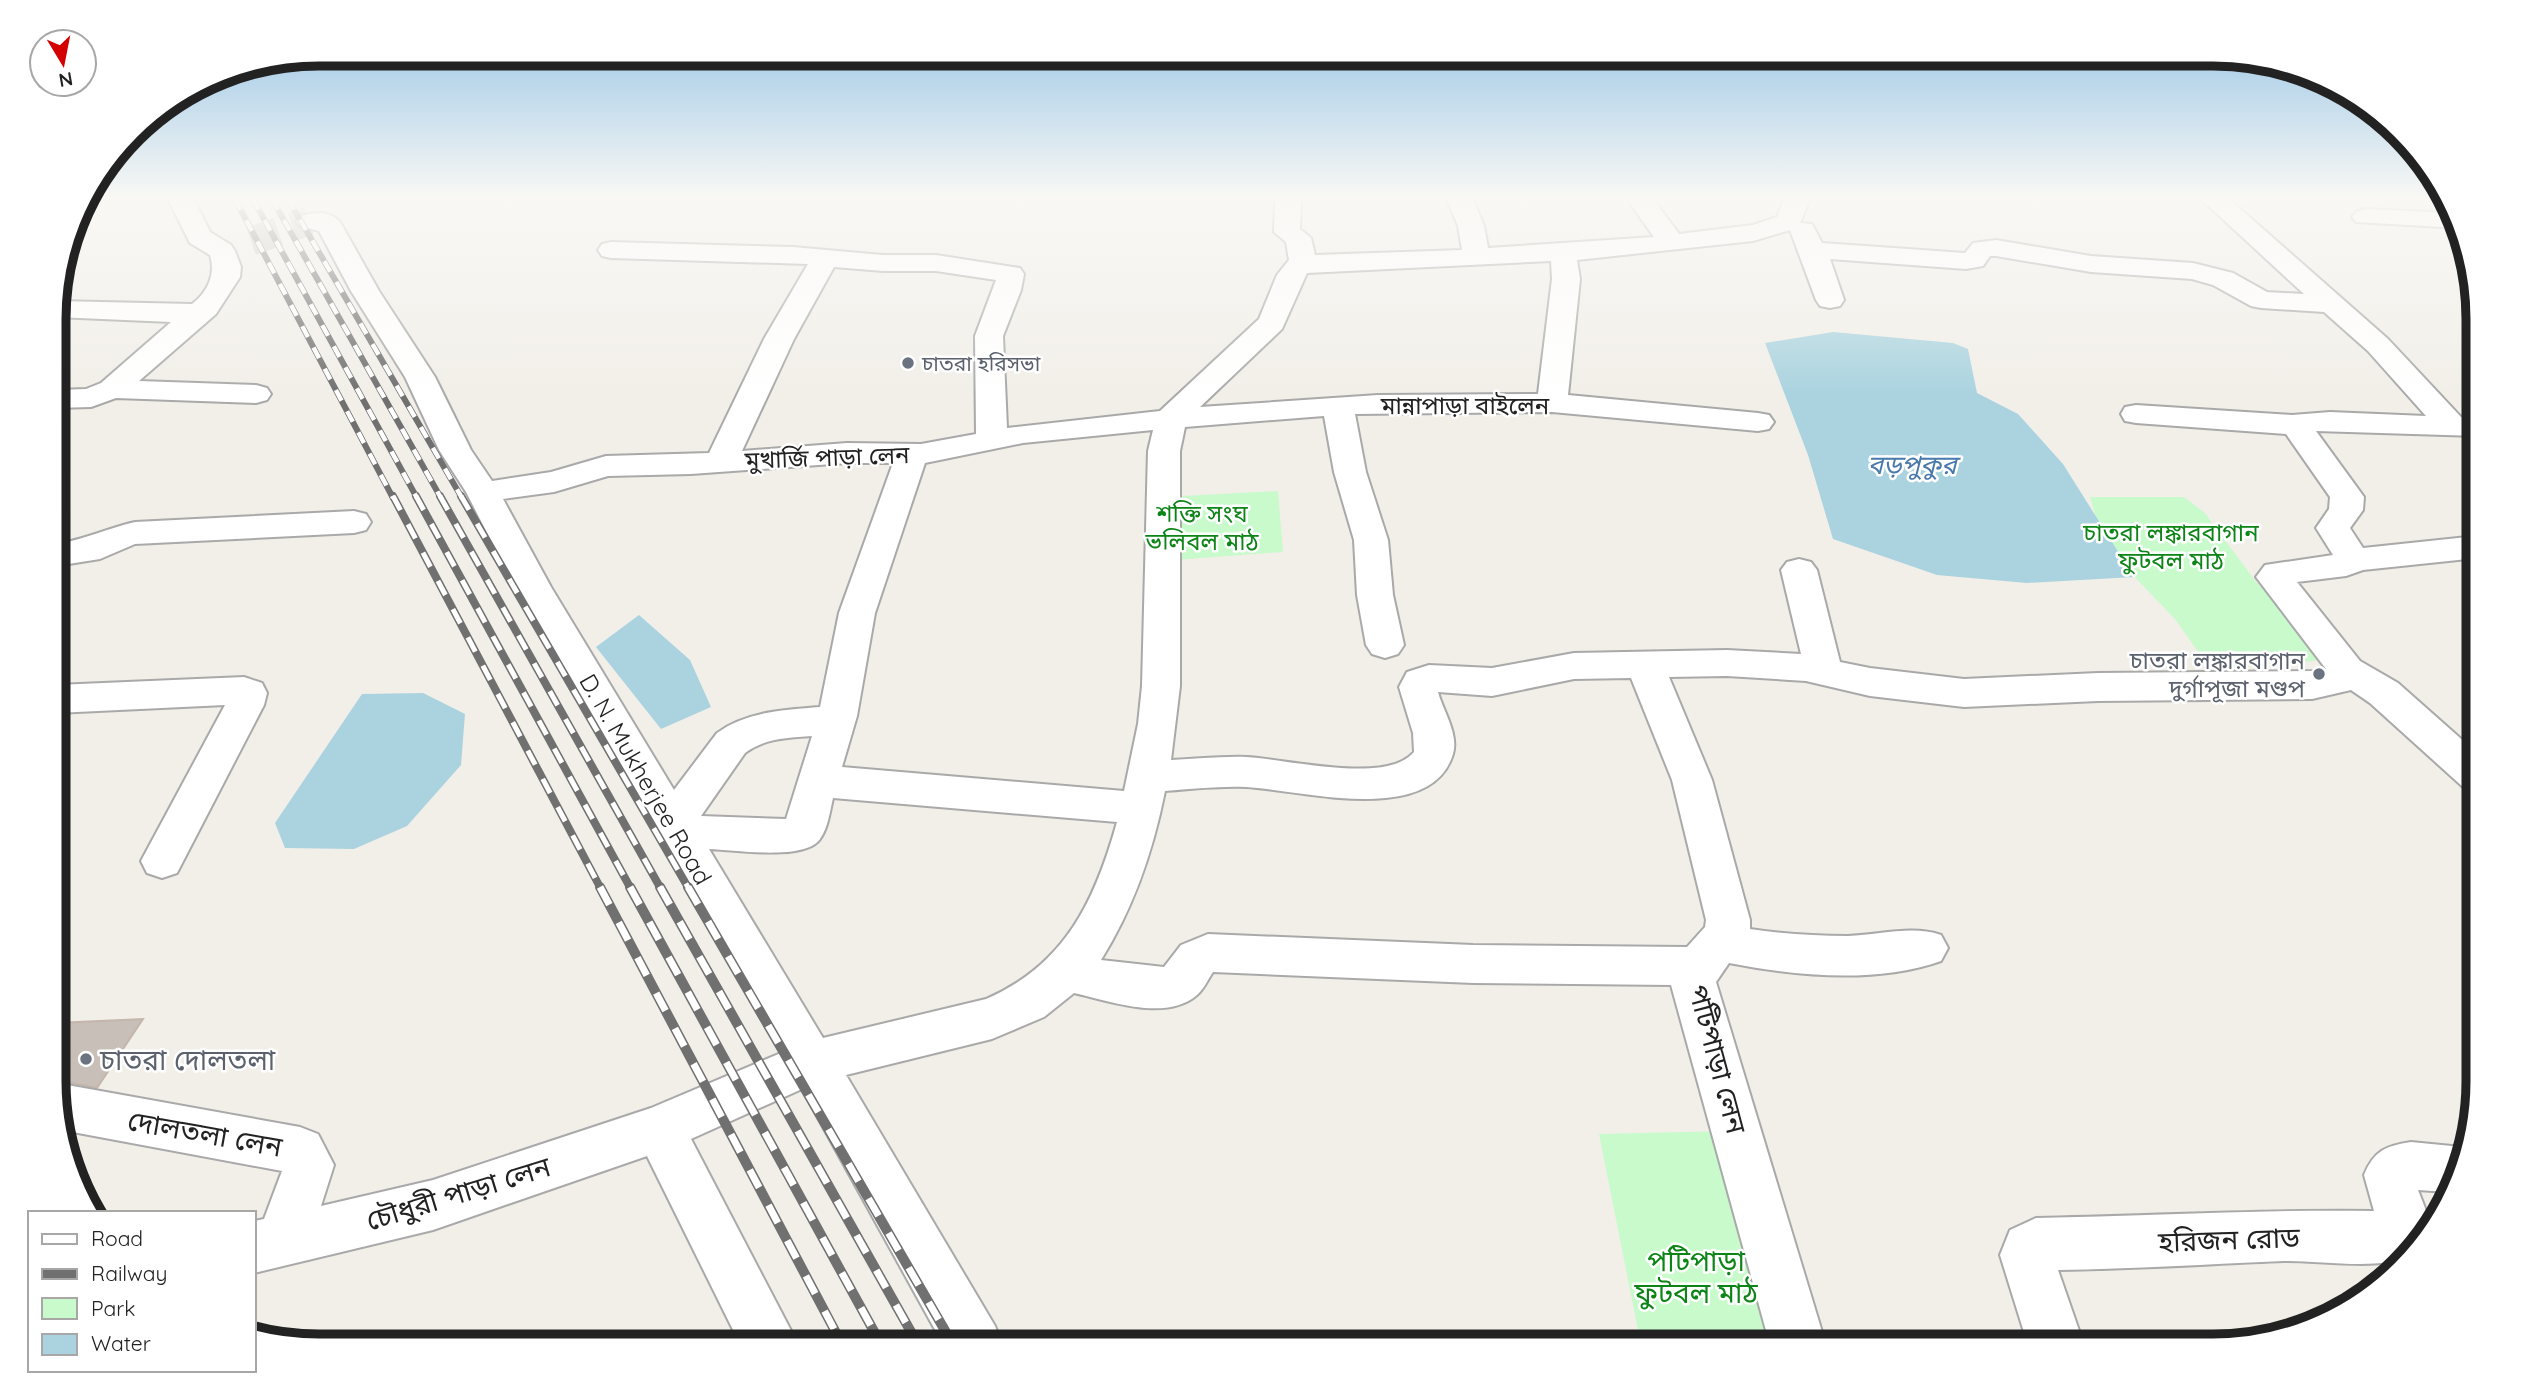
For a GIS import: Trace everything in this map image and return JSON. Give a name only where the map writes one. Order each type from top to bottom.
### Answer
[{"type":"street","points":[[66,399],[86,399],[112,389],[206,308],[226,277],[227,264]]},
{"type":"street","name":"D. N. Mukherjee Road","points":[[351,264],[416,370],[455,450],[483,492],[533,587],[968,1334]]},
{"type":"street","points":[[721,461],[779,339],[821,264]]},
{"type":"street","points":[[957,264],[1010,274],[989,336],[992,438]]},
{"type":"street","points":[[1171,417],[1272,323],[1291,275],[1303,264]]},
{"type":"street","points":[[1552,403],[1555,361],[1563,315],[1564,264]]},
{"type":"street","points":[[1818,264],[1830,300]]},
{"type":"street","points":[[2096,264],[2193,271],[2223,279],[2262,300],[2333,304]]},
{"type":"street","points":[[2288,264],[2465,427]]},
{"type":"street","points":[[67,309],[199,312]]},
{"type":"street","points":[[112,389],[256,394]]},
{"type":"street","name":"মান্নাপাড়া বাইলেন","points":[[1171,417],[1338,407],[1552,403],[1758,422]]},
{"type":"street","points":[[1338,407],[1350,472],[1374,554],[1375,595],[1385,645]]},
{"type":"street","points":[[2136,414],[2297,425],[2330,421],[2465,427]]},
{"type":"street","name":"মুখার্জি পাড়া লেন","points":[[483,492],[554,482],[606,466],[856,453],[912,455],[992,438],[1171,417]]},
{"type":"street","name":"চৌধুরী পাড়া লেন","points":[[268,1244],[408,1213],[659,1129],[812,1062],[1018,1010],[1037,998],[1065,972],[1096,930],[1113,898],[1127,862],[1145,792],[1160,705],[1164,451],[1171,417]]},
{"type":"street","points":[[2297,425],[2330,477],[2347,497],[2346,510],[2333,528],[2354,560]]},
{"type":"street","points":[[838,716],[742,734],[732,743],[675,827],[796,836],[804,830],[838,716],[857,613],[912,455]]},
{"type":"street","points":[[66,554],[84,553],[113,538],[135,533],[354,522]]},
{"type":"street","points":[[2466,548],[2354,560],[2346,565],[2274,574],[2275,580],[2347,670],[2384,693],[2466,766]]},
{"type":"street","points":[[1799,570],[1824,671]]},
{"type":"street","name":"পটিপাড়া লেন","points":[[1645,665],[1692,780],[1728,920],[1729,926],[1693,982],[1735,1119],[1794,1334]]},
{"type":"street","points":[[820,772],[831,782],[1145,792],[1223,772],[1370,785],[1392,783],[1420,771],[1429,763],[1434,752],[1434,741],[1419,694],[1420,682],[1429,678],[1492,681],[1574,666],[1781,665],[1824,671],[1881,684],[1964,692],[2098,687],[2312,685],[2343,679],[2347,670]]},
{"type":"street","points":[[66,699],[202,692],[244,691],[248,694],[245,705],[162,860]]},
{"type":"street","points":[[1065,972],[1139,986],[1162,987],[1173,986],[1181,980],[1195,959],[1208,953],[1473,964],[1709,954],[1893,953],[1925,948]]},
{"type":"street","name":"দোলতলা লেন","points":[[68,1108],[300,1151],[309,1165],[307,1174],[268,1244]]},
{"type":"street","points":[[659,1129],[765,1334]]},
{"type":"street","name":"হরিজন রোড","points":[[2052,1334],[2027,1255],[2029,1249],[2036,1244],[2170,1242],[2287,1235],[2388,1237],[2399,1234],[2404,1220],[2390,1183],[2389,1175],[2395,1168],[2404,1166],[2449,1169]]},
{"type":"green space","name":"শক্তি সংঘ ভলিবল মাঠ","points":[[1278,491],[1283,552],[1175,560],[1163,497]]},
{"type":"green space","name":"চাতরা লঙ্কারবাগান ফুটবল মাঠ","points":[[2090,497],[2184,497],[2205,513],[2256,582],[2333,659],[2211,670],[2175,619],[2104,545]]},
{"type":"green space","name":"পটিপাড়া ফুটবল মাঠ","points":[[1727,1131],[1781,1334],[1639,1334],[1599,1134]]},
{"type":"water","name":"বড়পুকুর","points":[[1833,332],[1953,343],[1968,349],[1977,393],[2018,414],[2063,464],[2134,577],[2027,583],[1937,575],[1833,539],[1808,455],[1765,343]]},
{"type":"water","points":[[639,615],[690,660],[711,707],[661,729],[596,647]]},
{"type":"water","points":[[423,693],[465,714],[461,765],[407,826],[354,849],[285,848],[275,823],[362,694]]},
{"type":"building","name":"চাতরা দোলতলা","points":[[143,1019],[97,1088],[66,1082],[66,1023]]},
{"type":"railway","points":[[270,264],[393,498]]},
{"type":"railway","points":[[289,264],[417,498]]},
{"type":"railway","points":[[309,264],[441,498]]},
{"type":"railway","points":[[326,264],[462,498]]},
{"type":"railway","points":[[393,496],[601,889]]},
{"type":"railway","points":[[416,496],[631,889]]},
{"type":"railway","points":[[440,496],[661,889]]},
{"type":"railway","points":[[461,496],[689,889]]},
{"type":"railway","points":[[600,887],[837,1334]]},
{"type":"railway","points":[[630,887],[875,1334]]},
{"type":"railway","points":[[660,887],[912,1334]]},
{"type":"railway","points":[[688,887],[947,1334]]},
{"type":"place","name":"চাতরা হরিসভা","points":[[908,363]]},
{"type":"place","name":"চাতরা লঙ্কারবাগান দুর্গাপূজা মণ্ডপ","points":[[2319,674]]},
{"type":"place","name":"চাতরা দোলতলা","points":[[86,1059]]}]
